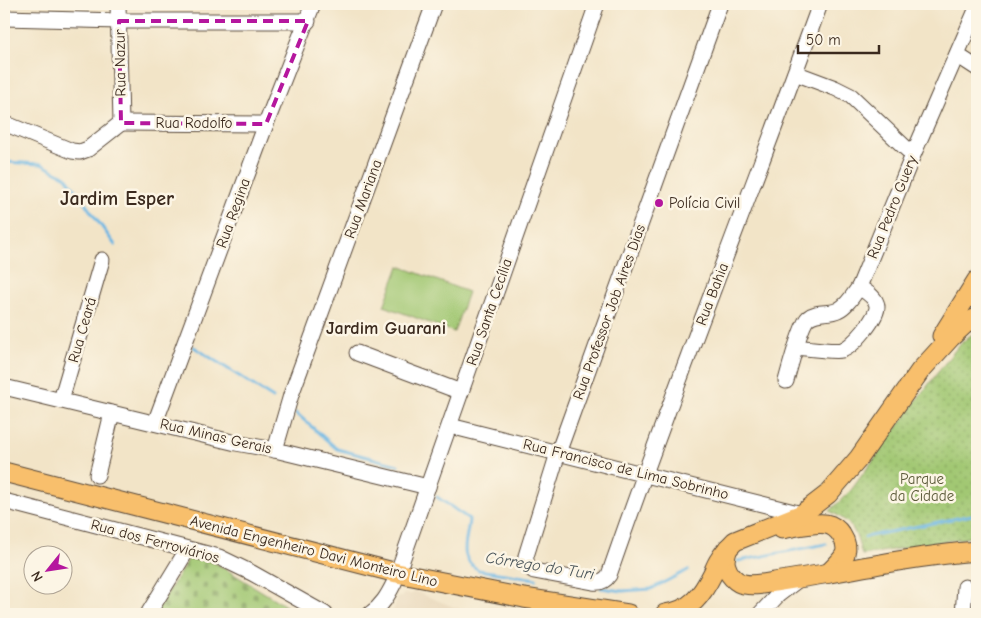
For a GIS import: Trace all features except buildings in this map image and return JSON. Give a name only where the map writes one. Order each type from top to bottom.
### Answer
[{"type":"main road","points":[[665,614],[682,610],[698,598],[704,591],[719,559],[735,541],[802,514],[828,494],[859,458],[920,371],[977,280]]},
{"type":"main road","points":[[920,371],[966,323],[977,318]]},
{"type":"main road","name":"Avenida Engenheiro Davi Monteiro Lino","points":[[4,472],[397,573],[524,598],[628,614]]},
{"type":"main road","points":[[756,533],[819,524],[826,524],[838,529],[846,547],[844,555],[829,573]]},
{"type":"main road","points":[[729,547],[725,566],[737,582],[742,584],[799,579],[941,554],[977,551]]},
{"type":"street","name":"Rua Nazur","points":[[118,4],[121,123]]},
{"type":"street","name":"Rua Regina","points":[[155,423],[266,124],[314,4]]},
{"type":"street","name":"Rua Mariana","points":[[275,450],[291,395],[434,4]]},
{"type":"street","name":"Rua Santa Cecília","points":[[370,614],[381,606],[394,583],[597,4]]},
{"type":"street","name":"Rua Professor Job Aires Dias","points":[[602,581],[593,582],[534,571],[527,566],[526,556],[558,453],[720,4]]},
{"type":"street","name":"Rua Bahia","points":[[602,581],[609,575],[644,474],[820,4]]},
{"type":"street","name":"Rua Pedro Guery","points":[[786,381],[806,319],[816,313],[838,310],[846,304],[859,287],[913,155],[977,8]]},
{"type":"street","points":[[4,18],[119,21],[308,21]]},
{"type":"street","points":[[957,55],[977,68]]},
{"type":"street","points":[[795,73],[835,88],[850,96],[913,155]]},
{"type":"street","points":[[4,124],[72,151],[80,152],[88,149],[121,123]]},
{"type":"street","name":"Rua Rodolfo","points":[[121,123],[266,124]]},
{"type":"street","name":"Rua Ceará","points":[[61,400],[102,260]]},
{"type":"street","points":[[796,347],[840,351],[848,348],[856,341],[876,313],[877,304],[873,297],[859,287]]},
{"type":"street","points":[[357,353],[461,392]]},
{"type":"street","name":"Rua Minas Gerais","points":[[4,387],[428,487]]},
{"type":"street","points":[[97,475],[112,413]]},
{"type":"street","name":"Rua Francisco de Lima Sobrinho","points":[[450,426],[802,514]]},
{"type":"street","name":"Rua dos Ferroviários","points":[[4,502],[219,557],[252,573],[325,614]]},
{"type":"street","points":[[148,614],[188,550]]},
{"type":"street","points":[[760,614],[778,595],[799,579]]},
{"type":"street","points":[[963,614],[965,587]]},
{"type":"highlighted area","points":[[119,21],[308,21],[266,124],[121,123]]},
{"type":"shaded area","points":[[414,591],[471,614],[392,614],[398,597],[402,597],[403,594],[412,594]]},
{"type":"green space","points":[[399,266],[468,292],[454,332],[384,306]]},
{"type":"green space","name":"Parque da Cidade","points":[[977,333],[977,537],[862,555],[852,528],[830,511],[852,489],[959,345],[971,335]]},
{"type":"green space","points":[[191,555],[217,564],[299,614],[155,614]]},
{"type":"waterway","name":"Córrego do Turi","points":[[4,162],[41,164],[66,177],[115,245]]},
{"type":"waterway","name":"Córrego do Turi","points":[[194,347],[273,398]]},
{"type":"waterway","name":"Córrego do Turi","points":[[296,413],[337,449],[398,465]]},
{"type":"waterway","name":"Córrego do Turi","points":[[437,497],[469,519],[465,554],[472,565],[479,570],[536,579]]},
{"type":"waterway","name":"Córrego do Turi","points":[[865,537],[977,514]]},
{"type":"waterway","name":"Córrego do Turi","points":[[738,561],[826,544]]},
{"type":"waterway","name":"Córrego do Turi","points":[[601,588],[622,591],[651,589],[688,570]]},
{"type":"place","name":"Polícia Civil","points":[[659,203]]},
{"type":"district","name":"Jardim Esper","points":[[117,198]]},
{"type":"district","name":"Jardim Guarani","points":[[386,328]]}]
